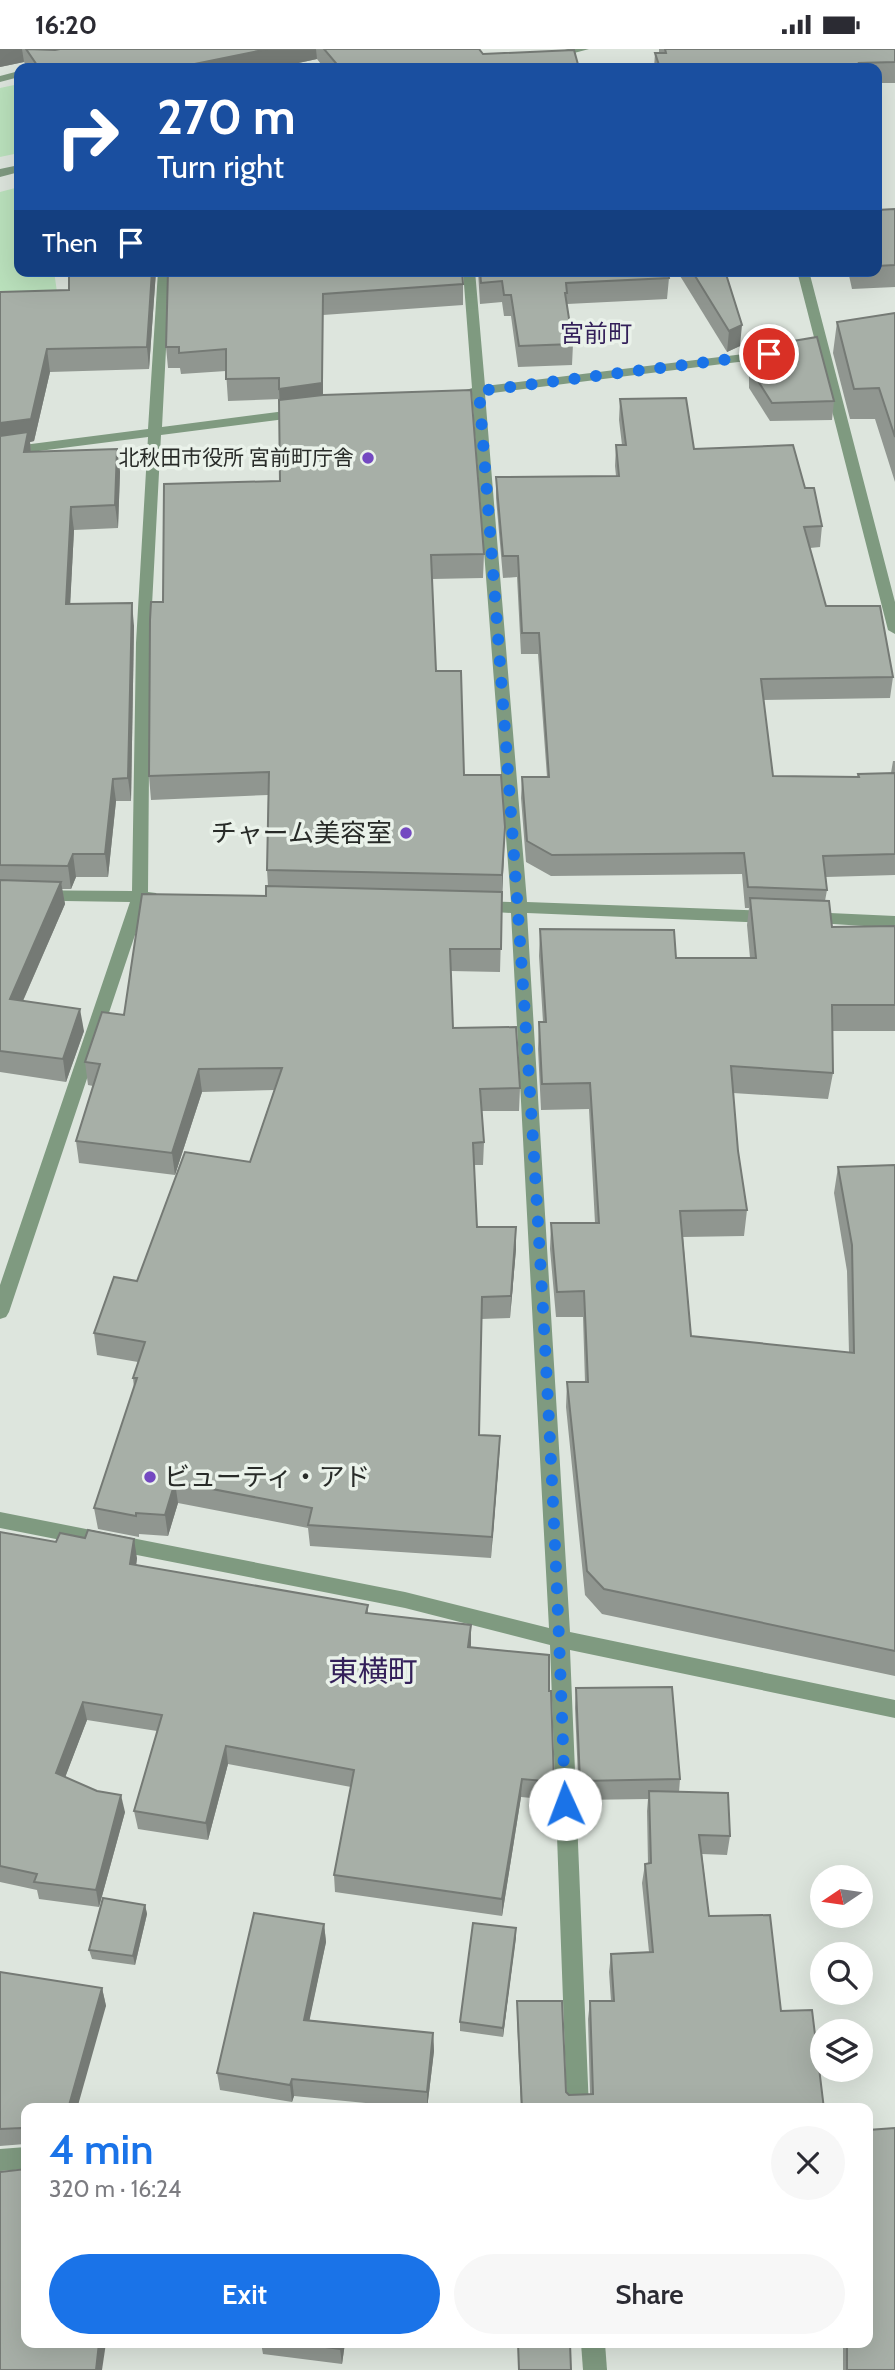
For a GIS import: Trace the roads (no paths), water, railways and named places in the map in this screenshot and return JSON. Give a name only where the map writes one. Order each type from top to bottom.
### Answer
[{"type":"street","points":[[544,57],[583,49]]},
{"type":"street","points":[[0,1312],[140,897],[143,643],[164,277]]},
{"type":"street","points":[[470,277],[519,907],[560,1639],[566,1859],[578,2103]]},
{"type":"street","points":[[804,277],[895,630]]},
{"type":"street","points":[[452,394],[822,348]]},
{"type":"street","points":[[0,452],[318,411]]},
{"type":"street","points":[[0,895],[167,898]]},
{"type":"street","points":[[465,906],[895,922]]},
{"type":"street","points":[[0,1520],[405,1600],[560,1639],[738,1674],[895,1709]]},
{"type":"street","points":[[0,2160],[21,2158]]},
{"type":"street","points":[[593,2348],[595,2370]]},
{"type":"place","name":"北秋田市役所 宮前町庁舎","points":[[368,458]]},
{"type":"place","name":"チャーム美容室","points":[[406,833]]},
{"type":"place","name":"ビューティ・アド","points":[[150,1477]]},
{"type":"district","name":"宮前町","points":[[596,334]]},
{"type":"district","name":"東横町","points":[[373,1672]]}]
